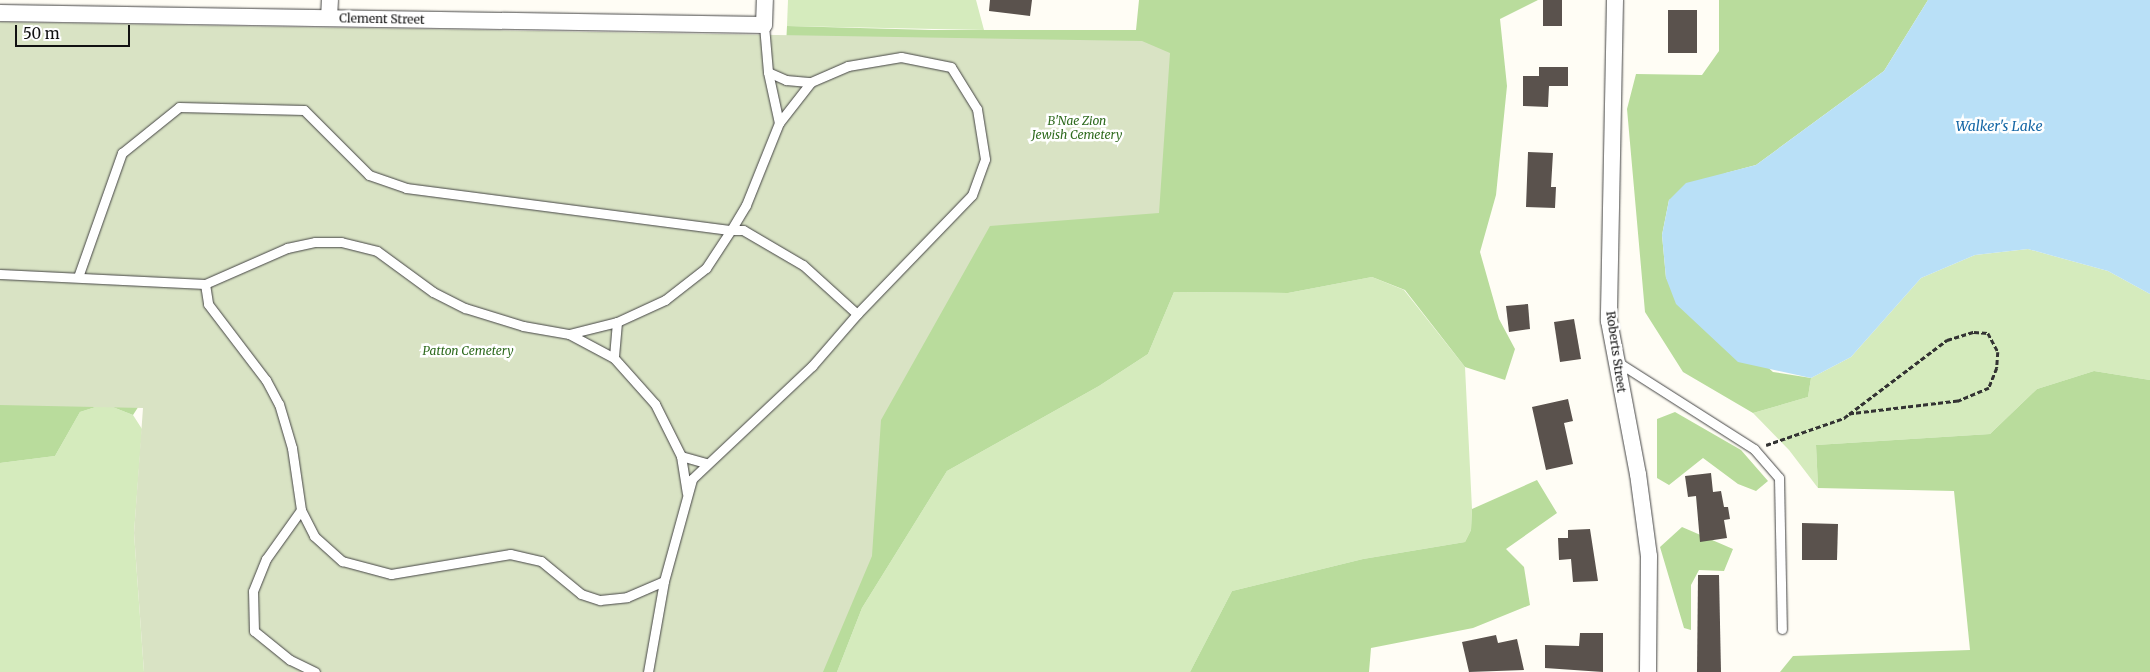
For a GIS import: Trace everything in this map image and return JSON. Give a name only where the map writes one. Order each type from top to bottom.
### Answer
[{"type":"street","points":[[329,18],[330,0]]},
{"type":"street","points":[[764,25],[765,0]]},
{"type":"street","name":"Roberts Street","points":[[1615,0],[1608,321],[1638,474],[1649,556],[1648,672]]},
{"type":"street","name":"Clement Street","points":[[0,13],[764,25]]},
{"type":"lane","points":[[764,25],[768,72],[779,123]]},
{"type":"lane","points":[[570,334],[617,322],[666,300],[706,268],[731,230],[750,196],[779,123],[812,82],[848,66],[901,58],[951,67],[977,108],[986,159],[972,195],[857,314],[812,366],[706,463],[692,480],[664,581],[648,672]]},
{"type":"lane","points":[[768,72],[786,80],[812,82]]},
{"type":"lane","points":[[78,277],[122,153],[179,107],[304,110],[369,176],[406,188],[731,230],[744,230],[803,265],[857,314]]},
{"type":"lane","points":[[0,274],[205,284],[287,248],[315,242],[342,242],[376,251],[433,292],[465,308],[523,326],[570,334],[614,358],[655,404],[681,456],[688,497]]},
{"type":"lane","points":[[205,284],[208,304],[266,380],[279,404],[292,448],[301,510],[314,536],[342,561],[391,574],[510,554],[540,561],[581,594],[600,600],[627,597],[664,581]]},
{"type":"lane","points":[[614,358],[617,322]]},
{"type":"lane","points":[[1616,361],[1754,449],[1778,478],[1782,629]]},
{"type":"lane","points":[[681,456],[706,463]]},
{"type":"lane","points":[[301,510],[266,559],[252,590],[254,631],[290,660],[315,672]]},
{"type":"path","points":[[1754,449],[1849,414],[1958,401],[1990,388],[1997,368],[1998,352],[1988,333],[1974,332],[1947,340],[1849,414]]},
{"type":"green space","points":[[788,0],[976,0],[984,30],[787,26]]},
{"type":"green space","name":"B'Nae Zion Jewish Cemetery","points":[[1139,0],[1538,0],[1500,19],[1507,86],[1496,195],[1480,252],[1499,319],[1515,349],[1505,380],[1465,367],[1405,290],[1372,277],[1288,293],[1174,292],[1148,354],[1099,386],[947,471],[862,608],[837,672],[754,672],[787,26],[932,30],[1136,30]]},
{"type":"green space","points":[[1719,0],[1928,0],[1884,71],[1756,165],[1726,173],[1669,200],[1662,235],[1666,278],[1773,372],[1811,378],[1808,397],[1753,413],[1683,372],[1645,312],[1627,109],[1636,74],[1702,75],[1719,51]]},
{"type":"green space","name":"Patton Cemetery","points":[[0,22],[1142,41],[1170,53],[1159,213],[990,226],[881,420],[872,556],[823,672],[144,672],[134,533],[143,408],[0,405]]},
{"type":"green space","points":[[2028,249],[2108,271],[2150,294],[2150,380],[2094,371],[2037,389],[1990,434],[1816,445],[1818,488],[1789,450],[1753,413],[1808,397],[1811,378],[1851,357],[1921,278],[1975,255]]},
{"type":"green space","points":[[1372,277],[1404,290],[1465,367],[1472,509],[1471,530],[1465,542],[1363,559],[1232,591],[1190,672],[837,672],[862,608],[947,471],[1099,386],[1148,354],[1174,292],[1288,293]]},
{"type":"green space","points":[[0,368],[148,392],[133,415],[105,404],[80,412],[55,456],[0,463]]},
{"type":"green space","points":[[2094,371],[2150,380],[2150,672],[1780,672],[1793,656],[1970,650],[1954,491],[1818,488],[1816,445],[1990,434],[2037,389]]},
{"type":"green space","points":[[105,404],[133,415],[142,429],[134,533],[144,672],[0,672],[0,463],[55,456],[80,412]]},
{"type":"green space","points":[[1675,412],[1741,450],[1768,481],[1756,491],[1738,484],[1703,458],[1669,485],[1657,478],[1657,419]]},
{"type":"green space","points":[[1537,480],[1557,513],[1506,549],[1524,567],[1530,605],[1473,628],[1371,648],[1369,672],[1190,672],[1232,591],[1363,559],[1465,542],[1471,530],[1472,509]]},
{"type":"green space","points":[[1682,527],[1733,549],[1724,571],[1699,570],[1691,585],[1691,630],[1684,628],[1660,547]]},
{"type":"water","name":"Walker's Lake","points":[[1928,0],[2150,0],[2150,294],[2108,271],[2028,249],[1975,255],[1921,278],[1851,357],[1811,378],[1738,362],[1676,304],[1666,278],[1662,235],[1669,200],[1686,183],[1756,165],[1884,71]]},
{"type":"building","points":[[990,0],[1032,0],[1030,16],[989,11]]},
{"type":"building","points":[[1543,0],[1562,0],[1562,26],[1543,26]]},
{"type":"building","points":[[1668,10],[1697,10],[1697,53],[1668,53]]},
{"type":"building","points":[[1539,67],[1568,67],[1568,86],[1549,86],[1548,107],[1523,106],[1523,76],[1539,76]]},
{"type":"building","points":[[1528,152],[1553,153],[1551,187],[1556,187],[1555,208],[1526,207]]},
{"type":"building","points":[[1528,304],[1530,329],[1509,332],[1506,306]]},
{"type":"building","points":[[1574,319],[1581,359],[1560,362],[1554,322]]},
{"type":"building","points":[[1568,399],[1573,421],[1564,423],[1573,464],[1546,470],[1532,407]]},
{"type":"building","points":[[1711,473],[1713,492],[1721,491],[1724,507],[1728,507],[1730,519],[1724,520],[1727,538],[1700,542],[1696,496],[1688,497],[1685,476]]},
{"type":"building","points":[[1802,523],[1838,524],[1837,560],[1802,560]]},
{"type":"building","points":[[1590,529],[1598,581],[1573,582],[1571,559],[1559,560],[1558,538],[1568,538],[1568,530]]},
{"type":"building","points":[[1698,575],[1719,575],[1721,672],[1697,672]]},
{"type":"building","points":[[1580,633],[1603,633],[1603,672],[1545,668],[1545,645],[1579,646]]},
{"type":"building","points":[[1496,635],[1498,643],[1517,639],[1524,670],[1469,672],[1462,642]]}]
